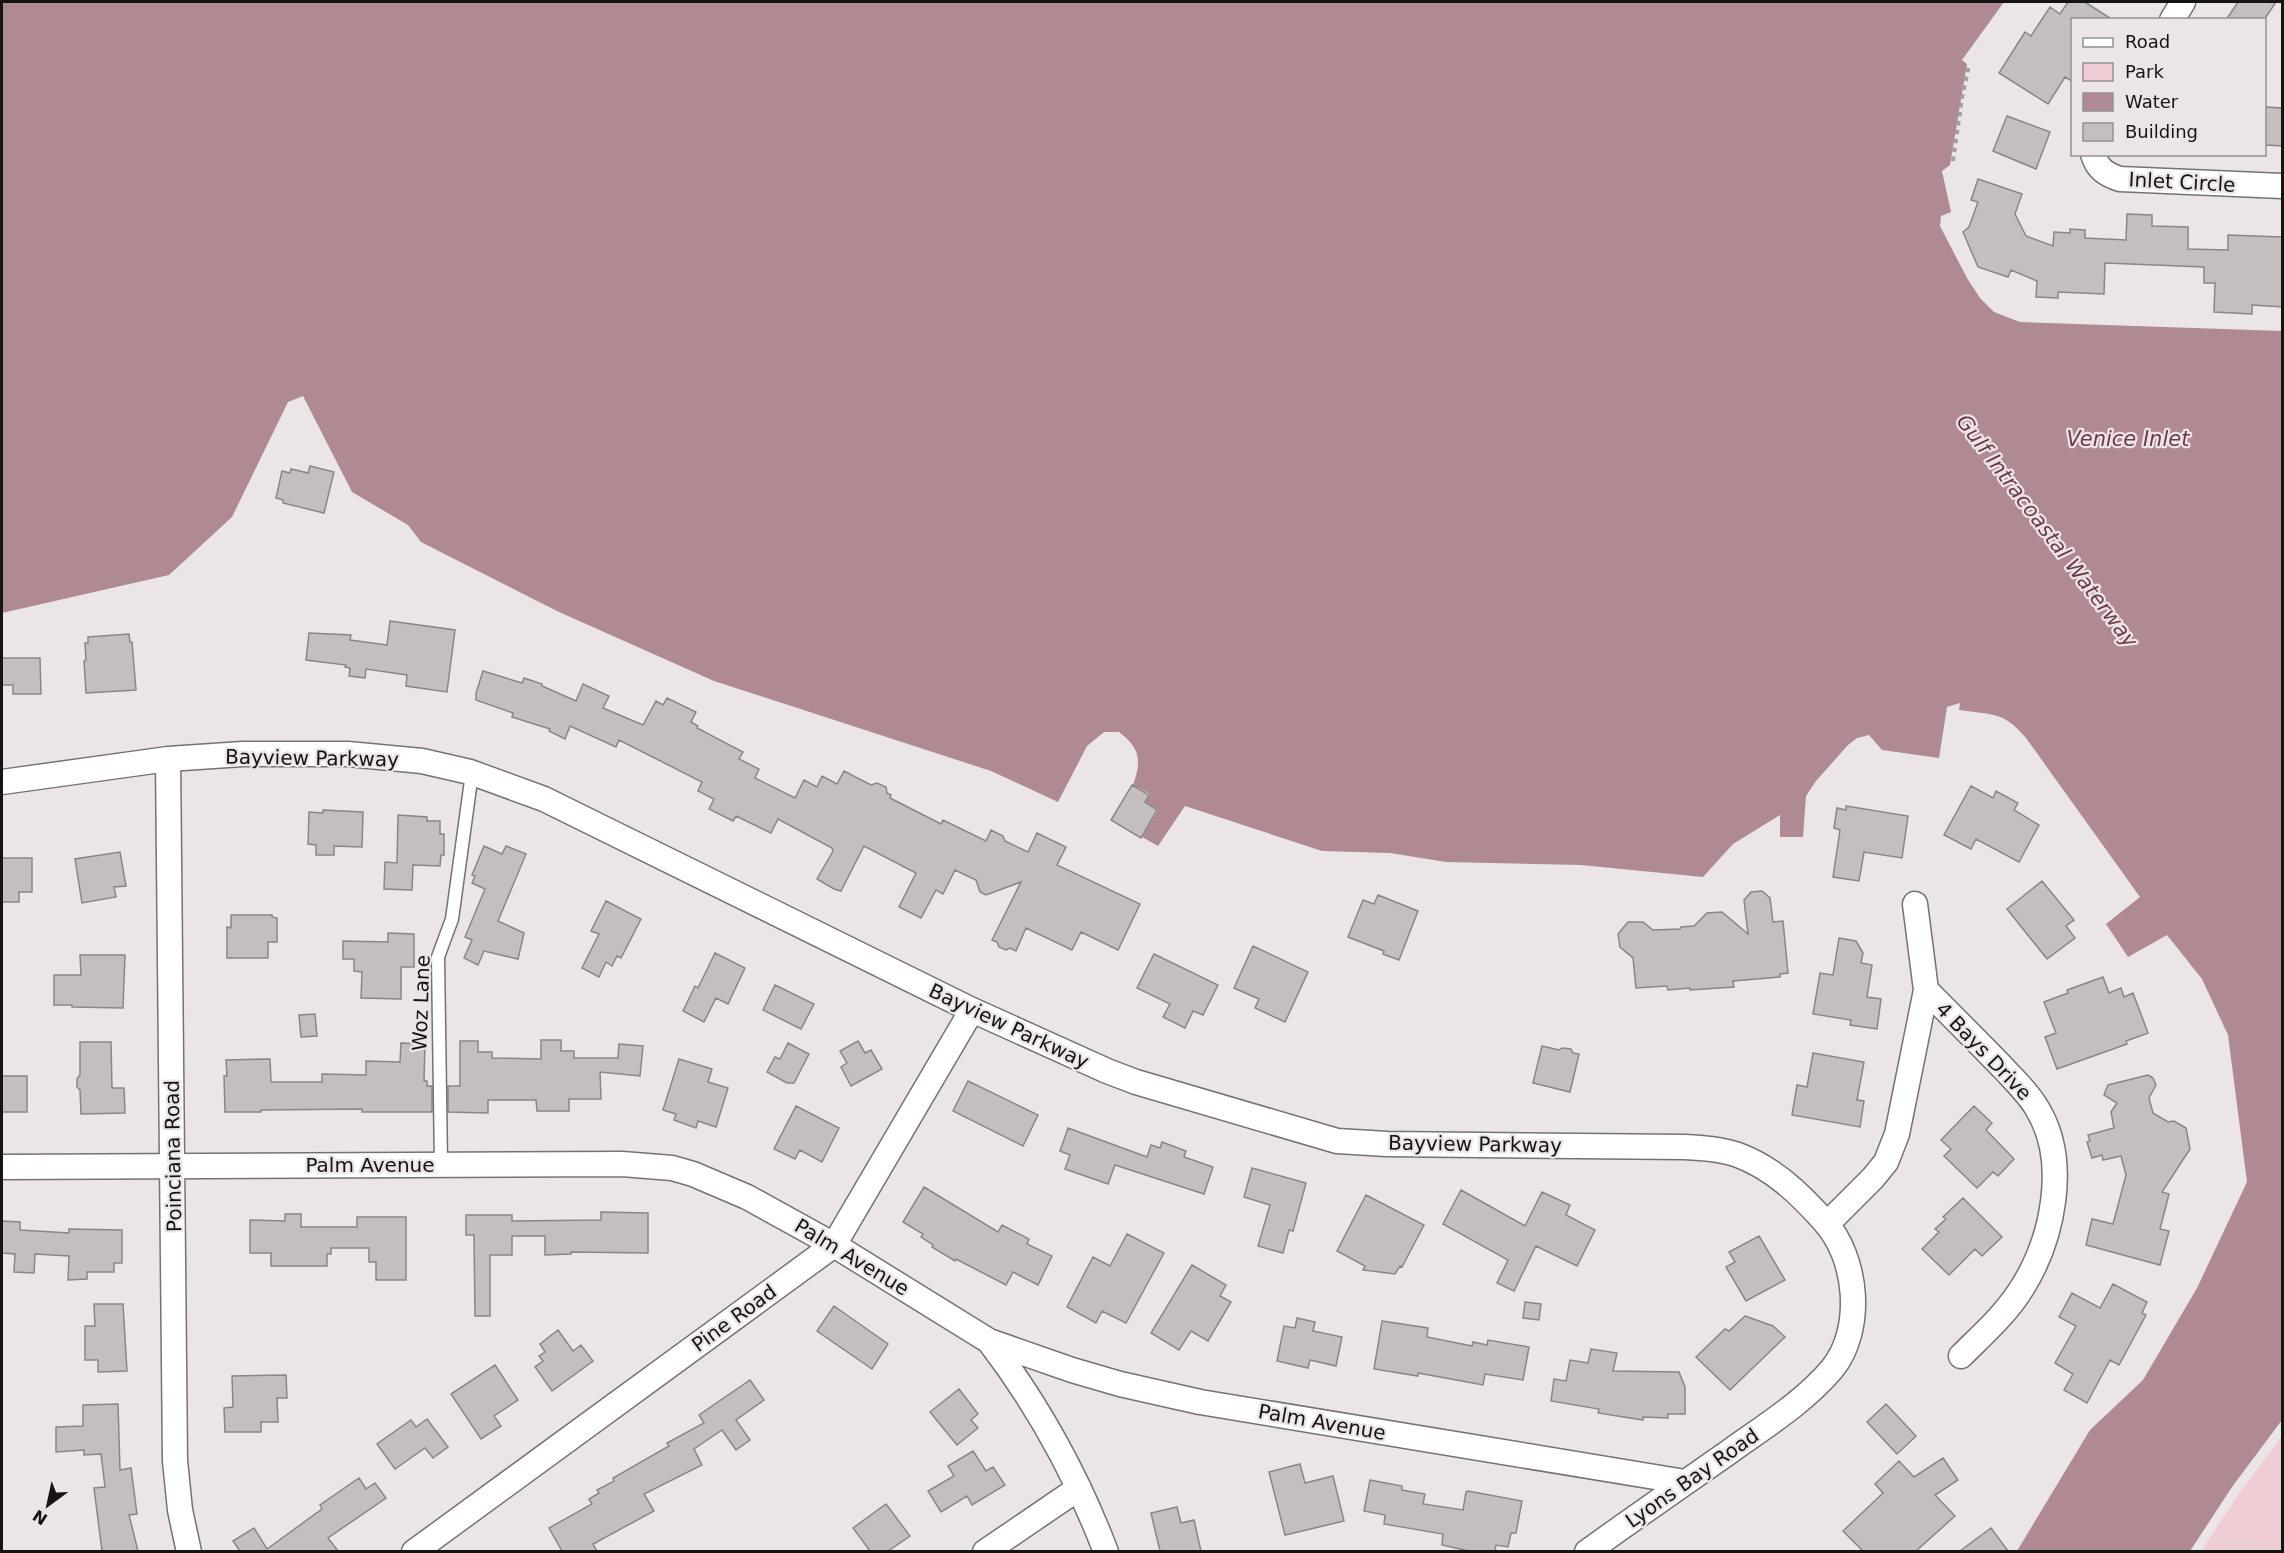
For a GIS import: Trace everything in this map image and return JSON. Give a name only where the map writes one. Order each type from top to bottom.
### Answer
[{"type":"street","points":[[2173,18],[2183,2]]},
{"type":"street","name":"Inlet Circle","points":[[2094,156],[2101,169],[2108,175],[2120,179],[2283,186]]},
{"type":"street","name":"Bayview Parkway","points":[[2,782],[168,759],[243,754],[348,754],[422,761],[472,773],[544,799],[972,1010],[1136,1082],[1337,1141],[1684,1147],[1737,1155],[1785,1182],[1827,1224],[1841,1245],[1849,1269],[1853,1293],[1850,1330],[1843,1350],[1832,1368],[1797,1404]]},
{"type":"street","name":"Poinciana Road","points":[[168,759],[175,1461],[180,1510],[189,1551]]},
{"type":"street","points":[[1915,904],[1926,990]]},
{"type":"street","name":"4 Bays Drive","points":[[1827,1224],[1873,1178],[1886,1162],[1894,1144],[1926,990]]},
{"type":"street","name":"4 Bays Drive","points":[[1926,990],[2027,1094],[2046,1124],[2052,1142],[2055,1183],[2048,1221],[2035,1263],[2023,1287],[2008,1308],[1961,1356]]},
{"type":"street","name":"Pine Road","points":[[414,1551],[834,1245],[972,1010]]},
{"type":"street","name":"Palm Avenue","points":[[2,1167],[622,1164],[672,1168],[693,1174],[747,1197],[834,1245],[989,1341],[1081,1373],[1200,1402],[1685,1482]]},
{"type":"street","points":[[989,1341],[1016,1376],[1035,1406],[1079,1488],[1106,1551]]},
{"type":"street","name":"Lyons Bay Road","points":[[1587,1551],[1797,1404]]},
{"type":"street","points":[[985,1551],[1079,1488]]},
{"type":"lane","name":"Woz Lane","points":[[441,1165],[438,957],[452,919],[472,773]]},
{"type":"path","points":[[1953,161],[1969,65]]},
{"type":"green space","points":[[2282,1436],[2282,1551],[2201,1551],[2240,1492]]},
{"type":"water","points":[[2,2],[2004,2],[1962,60],[1967,64],[1950,165],[1942,171],[1951,212],[1941,216],[1940,226],[1980,298],[1994,312],[2020,322],[2282,331],[2282,1420],[2232,1487],[2190,1551],[2017,1551],[2090,1430],[2143,1380],[2197,1288],[2247,1182],[2228,1035],[2202,979],[2167,935],[2128,957],[2106,924],[2140,897],[2026,738],[2011,723],[1997,716],[1959,710],[1960,703],[1947,707],[1939,758],[1882,750],[1869,735],[1857,738],[1816,781],[1806,796],[1803,837],[1780,837],[1780,815],[1733,844],[1703,877],[1581,865],[1446,862],[1390,853],[1322,851],[1185,806],[1158,846],[1142,837],[1158,810],[1145,802],[1150,794],[1133,785],[1138,768],[1137,755],[1135,749],[1119,732],[1104,732],[1087,746],[1058,802],[991,771],[714,681],[559,612],[421,542],[408,525],[352,492],[303,396],[288,402],[232,517],[169,575],[2,613]]},
{"type":"building","points":[[2068,2],[2085,2],[2110,18],[2071,18],[2071,81],[2065,77],[2048,104],[1999,73],[2025,32],[2031,36],[2050,7],[2060,14]]},
{"type":"building","points":[[2238,2],[2276,2],[2265,18],[2227,18]]},
{"type":"building","points":[[2266,107],[2283,108],[2283,146],[2266,145]]},
{"type":"building","points":[[2007,116],[2050,132],[2036,169],[1993,151]]},
{"type":"building","points":[[1978,179],[2022,194],[2015,214],[2026,236],[2053,246],[2054,232],[2070,233],[2070,229],[2085,230],[2085,238],[2126,240],[2127,214],[2152,215],[2152,226],[2188,227],[2188,249],[2228,250],[2228,235],[2283,237],[2283,307],[2252,305],[2252,314],[2214,312],[2215,283],[2204,283],[2204,267],[2105,263],[2104,294],[2058,292],[2058,298],[2036,297],[2037,281],[2011,270],[2008,277],[1978,267],[1963,232],[1969,227],[1978,202],[1971,200]]},
{"type":"building","points":[[310,466],[334,472],[324,513],[283,503],[283,500],[276,498],[282,471],[290,473],[291,469],[308,473]]},
{"type":"building","points":[[390,621],[455,630],[447,692],[406,686],[407,675],[366,669],[365,678],[349,676],[350,668],[345,667],[346,665],[306,660],[309,633],[351,635],[350,640],[387,645]]},
{"type":"building","points":[[129,634],[130,642],[132,642],[136,690],[86,693],[84,661],[86,660],[85,643],[88,643],[88,637]]},
{"type":"building","points":[[2,658],[40,658],[41,694],[13,694],[13,685],[2,685]]},
{"type":"building","points":[[483,671],[522,683],[524,678],[576,701],[583,684],[609,696],[603,708],[643,725],[656,701],[663,705],[667,698],[696,712],[691,722],[698,726],[697,728],[743,752],[739,759],[759,769],[755,778],[795,798],[804,780],[817,787],[822,776],[837,784],[844,771],[871,785],[877,783],[886,787],[887,793],[891,795],[890,798],[941,824],[943,820],[986,841],[991,830],[1003,836],[1005,841],[1028,852],[1037,833],[1066,847],[1057,865],[1140,904],[1118,950],[1081,932],[1072,950],[1026,928],[1016,951],[1010,948],[1006,950],[992,940],[1021,882],[986,895],[980,892],[976,880],[955,870],[943,894],[936,890],[921,918],[899,907],[916,873],[864,846],[841,891],[834,889],[817,879],[833,851],[832,848],[778,819],[771,833],[736,816],[733,821],[709,809],[714,799],[698,791],[702,782],[619,740],[616,747],[570,726],[565,739],[549,731],[550,729],[512,717],[513,713],[476,700]]},
{"type":"building","points":[[1132,785],[1149,795],[1145,802],[1157,810],[1141,838],[1111,820]]},
{"type":"building","points":[[1971,786],[1993,798],[1996,791],[2018,803],[2014,810],[2039,825],[2019,862],[1976,839],[1971,849],[1944,835]]},
{"type":"building","points":[[1846,806],[1908,816],[1902,858],[1864,852],[1859,881],[1833,877],[1840,830],[1834,828],[1837,808],[1846,810]]},
{"type":"building","points":[[323,810],[363,812],[362,847],[334,846],[334,855],[316,855],[316,845],[308,844],[309,812],[323,813]]},
{"type":"building","points":[[398,815],[427,817],[427,821],[440,821],[440,834],[444,834],[444,855],[441,855],[440,866],[413,865],[412,890],[384,889],[385,862],[397,863]]},
{"type":"building","points":[[484,846],[502,854],[506,846],[526,854],[498,921],[524,933],[518,959],[484,951],[478,965],[464,958],[472,940],[465,937],[485,889],[472,883],[475,876],[472,875]]},
{"type":"building","points":[[120,852],[126,886],[114,887],[116,897],[82,903],[75,859]]},
{"type":"building","points":[[2,858],[32,858],[32,892],[19,892],[19,902],[2,902]]},
{"type":"building","points":[[2042,881],[2074,920],[2066,926],[2075,938],[2047,959],[2007,909]]},
{"type":"building","points":[[1762,891],[1770,898],[1773,922],[1783,921],[1788,973],[1780,974],[1780,977],[1733,981],[1734,987],[1690,990],[1690,988],[1668,990],[1667,986],[1636,988],[1633,958],[1620,947],[1618,934],[1628,922],[1643,922],[1653,930],[1680,929],[1694,926],[1707,913],[1722,912],[1748,934],[1744,900],[1751,892]]},
{"type":"building","points":[[1378,895],[1418,911],[1399,960],[1383,954],[1384,951],[1348,937],[1363,900],[1374,904]]},
{"type":"building","points":[[606,901],[641,919],[621,958],[617,956],[612,966],[606,962],[599,977],[582,968],[599,934],[591,931]]},
{"type":"building","points":[[231,915],[272,915],[277,918],[277,942],[268,942],[268,958],[227,958],[227,927],[231,928]]},
{"type":"building","points":[[388,933],[414,934],[414,967],[401,967],[401,999],[361,998],[362,972],[354,971],[354,959],[343,959],[343,941],[388,942]]},
{"type":"building","points":[[1839,938],[1856,941],[1863,953],[1861,963],[1872,965],[1867,997],[1881,999],[1877,1029],[1850,1025],[1851,1020],[1813,1014],[1820,973],[1833,975]]},
{"type":"building","points":[[1253,946],[1308,972],[1285,1022],[1255,1008],[1259,999],[1234,988]]},
{"type":"building","points":[[715,953],[745,968],[728,1004],[716,998],[704,1022],[683,1011],[695,986],[698,988]]},
{"type":"building","points":[[1154,954],[1218,985],[1203,1015],[1193,1011],[1185,1028],[1163,1017],[1170,1004],[1137,988]]},
{"type":"building","points":[[80,955],[125,955],[123,1008],[54,1005],[54,975],[81,975]]},
{"type":"building","points":[[2103,977],[2109,993],[2121,988],[2124,997],[2133,993],[2148,1033],[2126,1041],[2127,1044],[2057,1069],[2045,1037],[2056,1033],[2044,1002],[2068,993],[2067,990]]},
{"type":"building","points":[[775,985],[814,1004],[801,1029],[763,1010]]},
{"type":"building","points":[[315,1014],[317,1036],[301,1037],[299,1015]]},
{"type":"building","points":[[541,1040],[561,1040],[561,1051],[574,1051],[574,1058],[618,1058],[619,1044],[643,1046],[640,1076],[600,1072],[601,1099],[569,1099],[569,1111],[537,1111],[536,1100],[488,1100],[488,1113],[448,1112],[448,1086],[460,1086],[460,1041],[478,1041],[478,1052],[492,1052],[492,1058],[541,1059]]},
{"type":"building","points":[[858,1041],[865,1053],[871,1050],[882,1069],[851,1086],[841,1067],[847,1063],[840,1051]]},
{"type":"building","points":[[80,1042],[111,1042],[112,1088],[124,1088],[125,1113],[81,1114],[80,1090],[77,1087],[77,1079],[80,1075]]},
{"type":"building","points":[[401,1043],[425,1044],[424,1081],[427,1081],[427,1086],[432,1086],[432,1112],[362,1112],[362,1109],[225,1112],[226,1060],[270,1059],[271,1082],[322,1082],[322,1074],[366,1075],[366,1061],[400,1062]]},
{"type":"building","points":[[788,1043],[809,1054],[794,1083],[787,1083],[767,1072],[775,1057],[780,1059]]},
{"type":"building","points":[[1542,1046],[1559,1050],[1571,1049],[1573,1053],[1579,1054],[1570,1092],[1533,1083]]},
{"type":"building","points":[[1813,1053],[1864,1062],[1857,1100],[1864,1101],[1860,1127],[1792,1115],[1797,1085],[1807,1087]]},
{"type":"building","points":[[679,1059],[712,1069],[708,1082],[728,1088],[716,1127],[698,1121],[696,1128],[674,1120],[676,1114],[663,1110]]},
{"type":"building","points":[[2148,1075],[2153,1078],[2156,1085],[2149,1098],[2153,1113],[2168,1122],[2174,1121],[2186,1128],[2190,1149],[2162,1192],[2169,1194],[2160,1229],[2169,1231],[2160,1265],[2086,1245],[2092,1219],[2113,1224],[2126,1175],[2121,1156],[2103,1160],[2102,1155],[2092,1158],[2087,1142],[2090,1141],[2088,1135],[2114,1128],[2111,1112],[2117,1103],[2104,1095],[2108,1085]]},
{"type":"building","points":[[2,1076],[27,1076],[27,1112],[2,1112]]},
{"type":"building","points":[[968,1081],[1038,1115],[1023,1146],[953,1111]]},
{"type":"building","points":[[796,1106],[839,1128],[822,1162],[800,1150],[795,1159],[774,1149]]},
{"type":"building","points":[[1974,1106],[1992,1123],[1986,1130],[2014,1159],[1998,1176],[1993,1172],[1977,1188],[1944,1156],[1951,1149],[1941,1140]]},
{"type":"building","points":[[1068,1128],[1147,1157],[1151,1145],[1160,1148],[1162,1142],[1186,1151],[1184,1157],[1213,1167],[1204,1194],[1115,1165],[1108,1184],[1065,1169],[1070,1155],[1060,1151]]},
{"type":"building","points":[[1252,1168],[1306,1183],[1293,1231],[1289,1230],[1283,1253],[1258,1246],[1270,1205],[1244,1197]]},
{"type":"building","points":[[924,1187],[998,1232],[1002,1225],[1029,1239],[1027,1244],[1052,1256],[1038,1285],[1013,1272],[1006,1285],[956,1259],[955,1261],[932,1247],[933,1245],[921,1237],[923,1234],[903,1222]]},
{"type":"building","points":[[1461,1190],[1525,1226],[1542,1192],[1570,1205],[1566,1215],[1595,1230],[1577,1266],[1536,1246],[1514,1291],[1497,1283],[1508,1260],[1443,1224]]},
{"type":"building","points":[[1366,1195],[1424,1225],[1402,1267],[1400,1266],[1395,1274],[1363,1270],[1365,1266],[1337,1251]]},
{"type":"building","points":[[1963,1198],[2002,1237],[1982,1256],[1975,1249],[1949,1275],[1922,1249],[1939,1232],[1935,1229],[1946,1219],[1943,1217]]},
{"type":"building","points":[[601,1212],[648,1213],[648,1253],[571,1252],[571,1254],[545,1255],[545,1236],[512,1236],[512,1255],[490,1255],[490,1316],[475,1316],[474,1235],[466,1235],[466,1215],[512,1215],[512,1221],[601,1220]]},
{"type":"building","points":[[285,1214],[301,1214],[301,1227],[357,1227],[357,1217],[406,1217],[406,1280],[376,1280],[376,1262],[369,1262],[369,1248],[331,1248],[331,1254],[327,1254],[327,1266],[271,1266],[271,1253],[250,1253],[250,1220],[285,1221]]},
{"type":"building","points":[[2,1221],[20,1222],[20,1230],[69,1233],[69,1229],[122,1230],[122,1263],[114,1263],[114,1272],[87,1272],[87,1279],[68,1280],[69,1256],[35,1254],[34,1273],[14,1272],[15,1254],[2,1253]]},
{"type":"building","points":[[1127,1234],[1164,1253],[1126,1323],[1102,1311],[1096,1323],[1067,1307],[1093,1257],[1110,1266]]},
{"type":"building","points":[[1759,1236],[1785,1280],[1746,1301],[1726,1267],[1735,1262],[1729,1252]]},
{"type":"building","points":[[1192,1265],[1226,1285],[1220,1296],[1231,1302],[1208,1341],[1191,1331],[1179,1350],[1151,1333]]},
{"type":"building","points":[[2113,1284],[2147,1302],[2142,1313],[2146,1315],[2119,1365],[2110,1360],[2087,1403],[2064,1390],[2073,1374],[2055,1363],[2076,1326],[2059,1317],[2072,1293],[2100,1308]]},
{"type":"building","points":[[1525,1302],[1541,1304],[1539,1320],[1523,1318]]},
{"type":"building","points":[[94,1304],[123,1304],[127,1371],[98,1372],[98,1360],[85,1360],[85,1326],[95,1326]]},
{"type":"building","points":[[834,1306],[888,1344],[872,1369],[817,1331]]},
{"type":"building","points":[[1745,1316],[1773,1326],[1785,1337],[1730,1390],[1696,1357],[1725,1329],[1729,1331]]},
{"type":"building","points":[[1297,1318],[1315,1322],[1313,1331],[1342,1337],[1336,1366],[1310,1360],[1308,1368],[1277,1361],[1284,1326],[1295,1328]]},
{"type":"building","points":[[1382,1321],[1428,1328],[1427,1337],[1472,1346],[1473,1342],[1487,1345],[1488,1340],[1529,1347],[1523,1380],[1485,1374],[1483,1385],[1418,1373],[1418,1376],[1374,1369]]},
{"type":"building","points":[[558,1330],[573,1351],[581,1345],[593,1361],[552,1391],[535,1367],[543,1361],[539,1356],[545,1352],[540,1344]]},
{"type":"building","points":[[1591,1349],[1617,1353],[1613,1371],[1679,1372],[1685,1387],[1685,1414],[1668,1414],[1668,1418],[1643,1417],[1643,1420],[1598,1413],[1599,1409],[1551,1401],[1554,1379],[1566,1381],[1570,1360],[1588,1363]]},
{"type":"building","points":[[495,1365],[518,1400],[494,1416],[501,1426],[481,1439],[451,1394]]},
{"type":"building","points":[[286,1375],[287,1398],[277,1398],[278,1422],[261,1422],[261,1432],[225,1432],[224,1408],[233,1407],[232,1376]]},
{"type":"building","points":[[750,1380],[764,1400],[736,1420],[750,1440],[736,1450],[722,1430],[694,1449],[702,1465],[644,1494],[654,1511],[593,1544],[597,1551],[562,1551],[549,1528],[592,1504],[589,1499],[599,1493],[597,1490],[614,1481],[613,1478],[669,1446],[667,1443],[704,1423],[699,1415]]},
{"type":"building","points":[[959,1389],[978,1414],[971,1420],[978,1428],[957,1445],[930,1412]]},
{"type":"building","points":[[118,1404],[120,1470],[131,1468],[137,1514],[129,1515],[138,1551],[102,1551],[94,1488],[105,1487],[101,1454],[84,1455],[84,1450],[56,1452],[56,1427],[83,1426],[83,1405]]},
{"type":"building","points":[[1886,1404],[1916,1436],[1897,1454],[1867,1422]]},
{"type":"building","points":[[427,1419],[448,1447],[433,1458],[425,1448],[395,1469],[377,1444],[411,1420],[416,1427]]},
{"type":"building","points":[[973,1451],[986,1471],[993,1467],[1005,1485],[972,1505],[967,1496],[941,1512],[928,1491],[954,1476],[948,1466]]},
{"type":"building","points":[[1943,1458],[1958,1480],[1935,1495],[1955,1516],[1916,1551],[1863,1551],[1843,1531],[1883,1493],[1875,1484],[1899,1461],[1914,1477]]},
{"type":"building","points":[[1300,1464],[1305,1483],[1333,1476],[1344,1521],[1285,1535],[1269,1472]]},
{"type":"building","points":[[359,1478],[366,1489],[375,1483],[386,1498],[328,1538],[338,1551],[240,1551],[233,1541],[254,1528],[267,1549],[322,1509],[320,1505]]},
{"type":"building","points":[[1370,1480],[1402,1486],[1402,1490],[1425,1494],[1423,1504],[1463,1510],[1468,1491],[1522,1501],[1516,1533],[1511,1533],[1508,1547],[1496,1545],[1495,1551],[1469,1551],[1442,1545],[1443,1534],[1384,1524],[1385,1515],[1364,1511]]},
{"type":"building","points":[[886,1504],[910,1536],[888,1551],[870,1551],[853,1528]]},
{"type":"building","points":[[1177,1507],[1181,1523],[1194,1520],[1201,1551],[1160,1551],[1151,1513]]},
{"type":"building","points":[[1991,1528],[2008,1551],[1960,1551]]},
{"type":"water label","name":"Venice Inlet","points":[[2128,439]]},
{"type":"water label","name":"Gulf Intracoastal Waterway","points":[[2047,531]]}]
